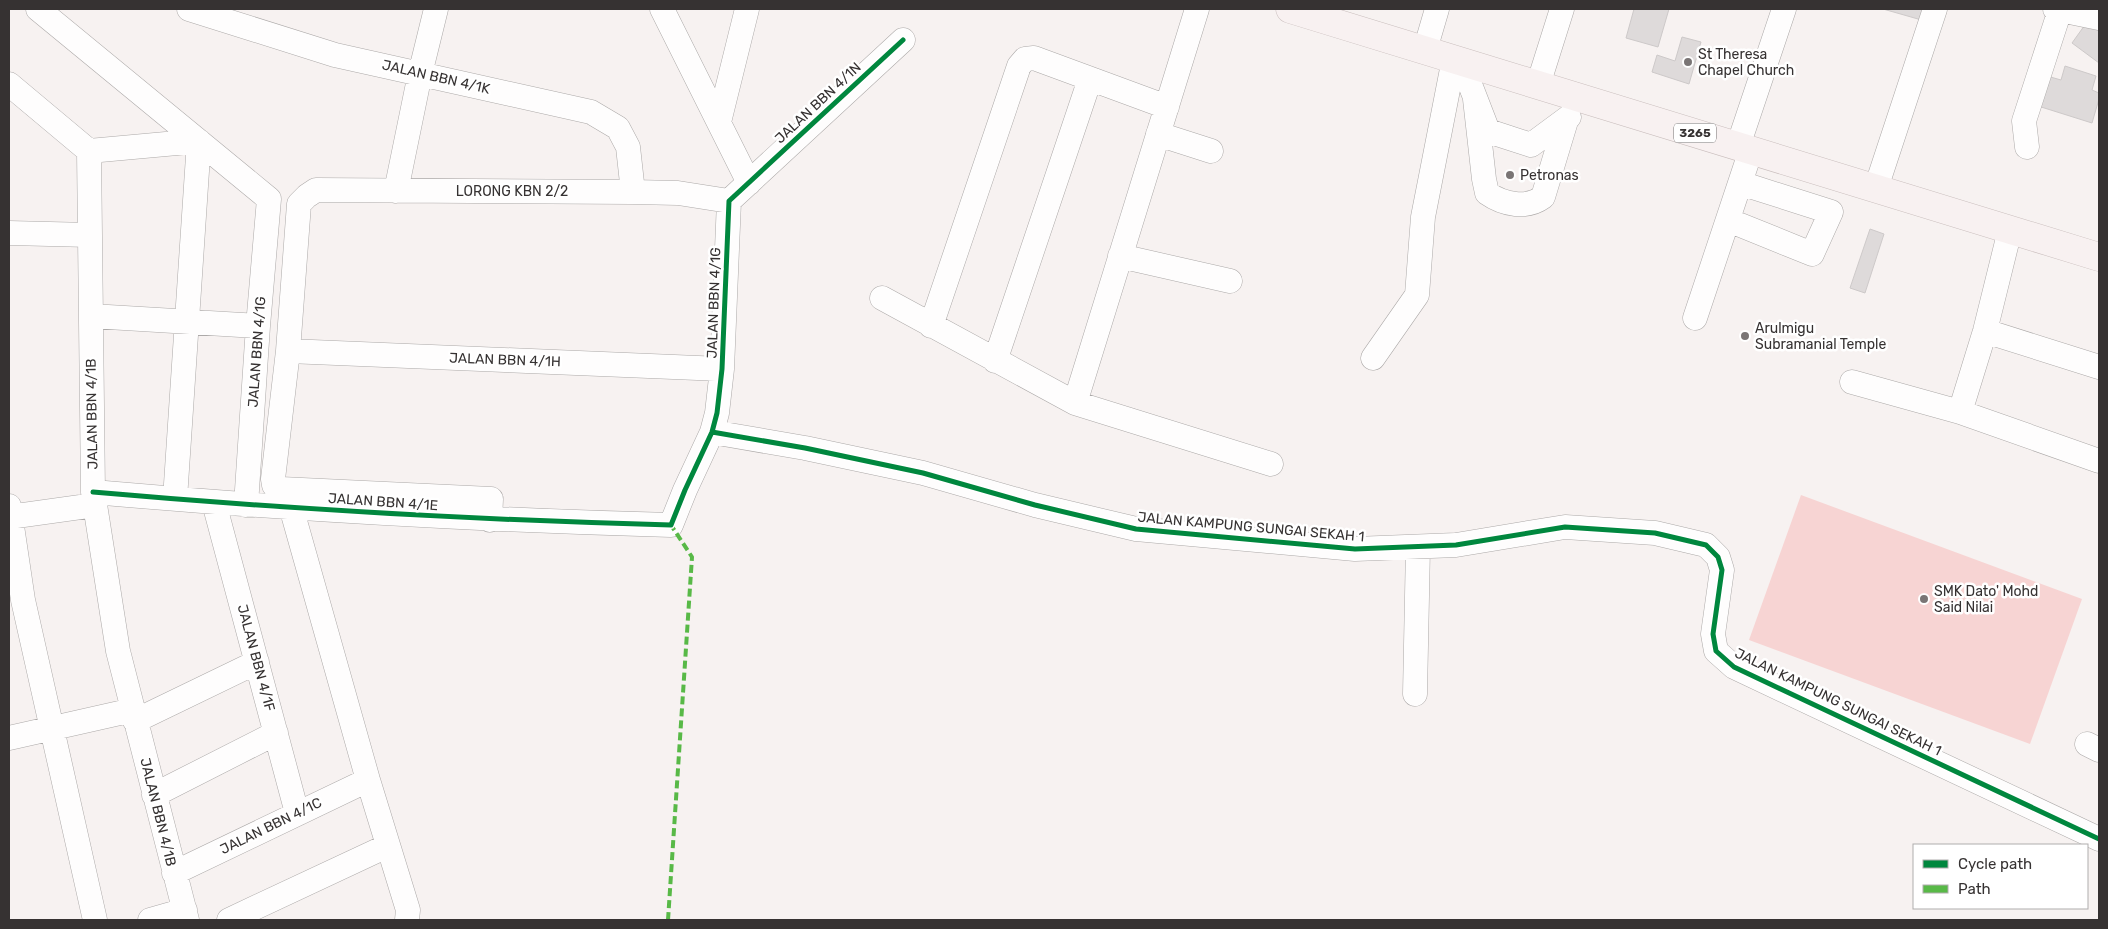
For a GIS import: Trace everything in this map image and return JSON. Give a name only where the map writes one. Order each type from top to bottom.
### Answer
[{"type":"main road","name":"3265","points":[[1302,10],[1457,60],[2099,257]]},
{"type":"street","points":[[38,9],[199,141]]},
{"type":"street","name":"JALAN BBN 4/1K","points":[[188,9],[335,55],[591,112],[618,128],[628,147],[633,192]]},
{"type":"street","points":[[396,191],[420,74],[436,9]]},
{"type":"street","points":[[662,9],[749,183],[729,201]]},
{"type":"street","points":[[720,122],[747,9]]},
{"type":"street","points":[[1075,403],[1197,9]]},
{"type":"street","points":[[1425,50],[1437,9]]},
{"type":"street","points":[[1538,85],[1562,9]]},
{"type":"street","points":[[1695,318],[1740,183],[1744,148],[1784,9]]},
{"type":"street","points":[[1876,188],[1935,9]]},
{"type":"street","points":[[2027,147],[2024,121],[2058,10],[2099,18]]},
{"type":"street","name":"JALAN BBN 4/1N","points":[[749,183],[903,40]]},
{"type":"street","points":[[931,326],[1018,66],[1025,59],[1034,58],[1166,107]]},
{"type":"street","points":[[1457,60],[1488,131],[1531,145],[1566,121],[1586,99]]},
{"type":"street","points":[[1373,358],[1417,295],[1423,217],[1457,60]]},
{"type":"street","points":[[995,361],[1090,79]]},
{"type":"street","points":[[9,84],[89,151],[199,141]]},
{"type":"street","points":[[1475,99],[1487,194],[1516,204],[1529,205],[1543,197],[1566,121]]},
{"type":"street","points":[[1158,134],[1211,151]]},
{"type":"street","points":[[175,499],[199,141]]},
{"type":"street","name":"JALAN BBN 4/1G","points":[[199,141],[269,198],[246,505]]},
{"type":"street","name":"JALAN BBN 4/1B","points":[[89,151],[94,498],[118,651],[186,915]]},
{"type":"street","points":[[1728,220],[1812,254],[1831,212],[1740,183]]},
{"type":"street","name":"LORONG KBN 2/2","points":[[288,351],[299,204],[316,190],[678,193],[729,201]]},
{"type":"street","name":"JALAN BBN 4/1G","points":[[672,525],[685,490],[712,432],[718,413],[722,370],[729,201]]},
{"type":"street","points":[[1960,412],[1985,331],[2010,230]]},
{"type":"street","points":[[9,233],[90,235]]},
{"type":"street","points":[[1120,256],[1230,281]]},
{"type":"street","points":[[882,298],[1075,403],[1271,464]]},
{"type":"street","points":[[91,316],[258,326]]},
{"type":"street","points":[[1985,331],[2099,367]]},
{"type":"street","points":[[288,351],[273,479],[274,485],[281,489],[491,499],[490,520]]},
{"type":"street","name":"JALAN BBN 4/1H","points":[[288,351],[722,370]]},
{"type":"street","points":[[1852,382],[1960,412],[2099,461]]},
{"type":"street","name":"JALAN KAMPUNG SUNGAI SEKAH 1","points":[[712,432],[805,448],[923,473],[1035,505],[1136,529],[1355,549],[1456,545],[1565,527],[1655,534],[1706,545],[1718,557],[1722,570],[1713,634],[1716,651],[1734,666],[2099,840]]},
{"type":"street","name":"JALAN BBN 4/1E","points":[[9,513],[94,498],[175,499],[490,520],[672,525]]},
{"type":"street","name":"JALAN BBN 4/1F","points":[[214,503],[297,813]]},
{"type":"street","points":[[291,507],[387,846],[408,910],[407,920]]},
{"type":"street","points":[[9,513],[23,600],[96,920]]},
{"type":"street","points":[[1415,694],[1418,547]]},
{"type":"street","points":[[9,738],[52,728],[134,716],[257,662]]},
{"type":"street","points":[[154,795],[276,732]]},
{"type":"street","name":"JALAN BBN 4/1C","points":[[174,873],[368,780]]},
{"type":"street","points":[[229,920],[387,846]]},
{"type":"street","points":[[150,920],[186,915]]},
{"type":"shaded area","points":[[1801,495],[2082,599],[2030,744],[1749,640]]},
{"type":"building","points":[[1634,9],[1669,9],[1658,47],[1626,38]]},
{"type":"building","points":[[1883,9],[1929,9],[1925,21]]},
{"type":"building","points":[[2087,22],[2099,31],[2099,63],[2072,43]]},
{"type":"building","points":[[1682,37],[1701,42],[1689,84],[1652,72],[1657,55],[1675,61]]},
{"type":"building","points":[[2065,66],[2096,76],[2092,90],[2099,93],[2099,99],[2092,123],[2038,106],[2047,76],[2061,80]]},
{"type":"building","points":[[1870,229],[1884,234],[1865,293],[1850,288]]},
{"type":"marked path","points":[[668,920],[692,557],[671,525]]},
{"type":"cycle path","points":[[93,492],[237,504],[382,513],[671,525],[712,432],[717,413],[722,369],[729,201],[903,40]]},
{"type":"cycle path","points":[[712,432],[805,448],[923,473],[1035,505],[1136,529],[1355,549],[1456,545],[1565,527],[1655,533],[1706,545],[1718,557],[1722,570],[1713,634],[1716,651],[1734,667],[2099,839]]},
{"type":"place","name":"St Theresa Chapel Church","points":[[1688,62]]},
{"type":"place","name":"Petronas","points":[[1510,175]]},
{"type":"place","name":"Arulmigu Subramanial Temple","points":[[1745,336]]},
{"type":"place","name":"SMK Dato' Mohd Said Nilai","points":[[1924,599]]}]
